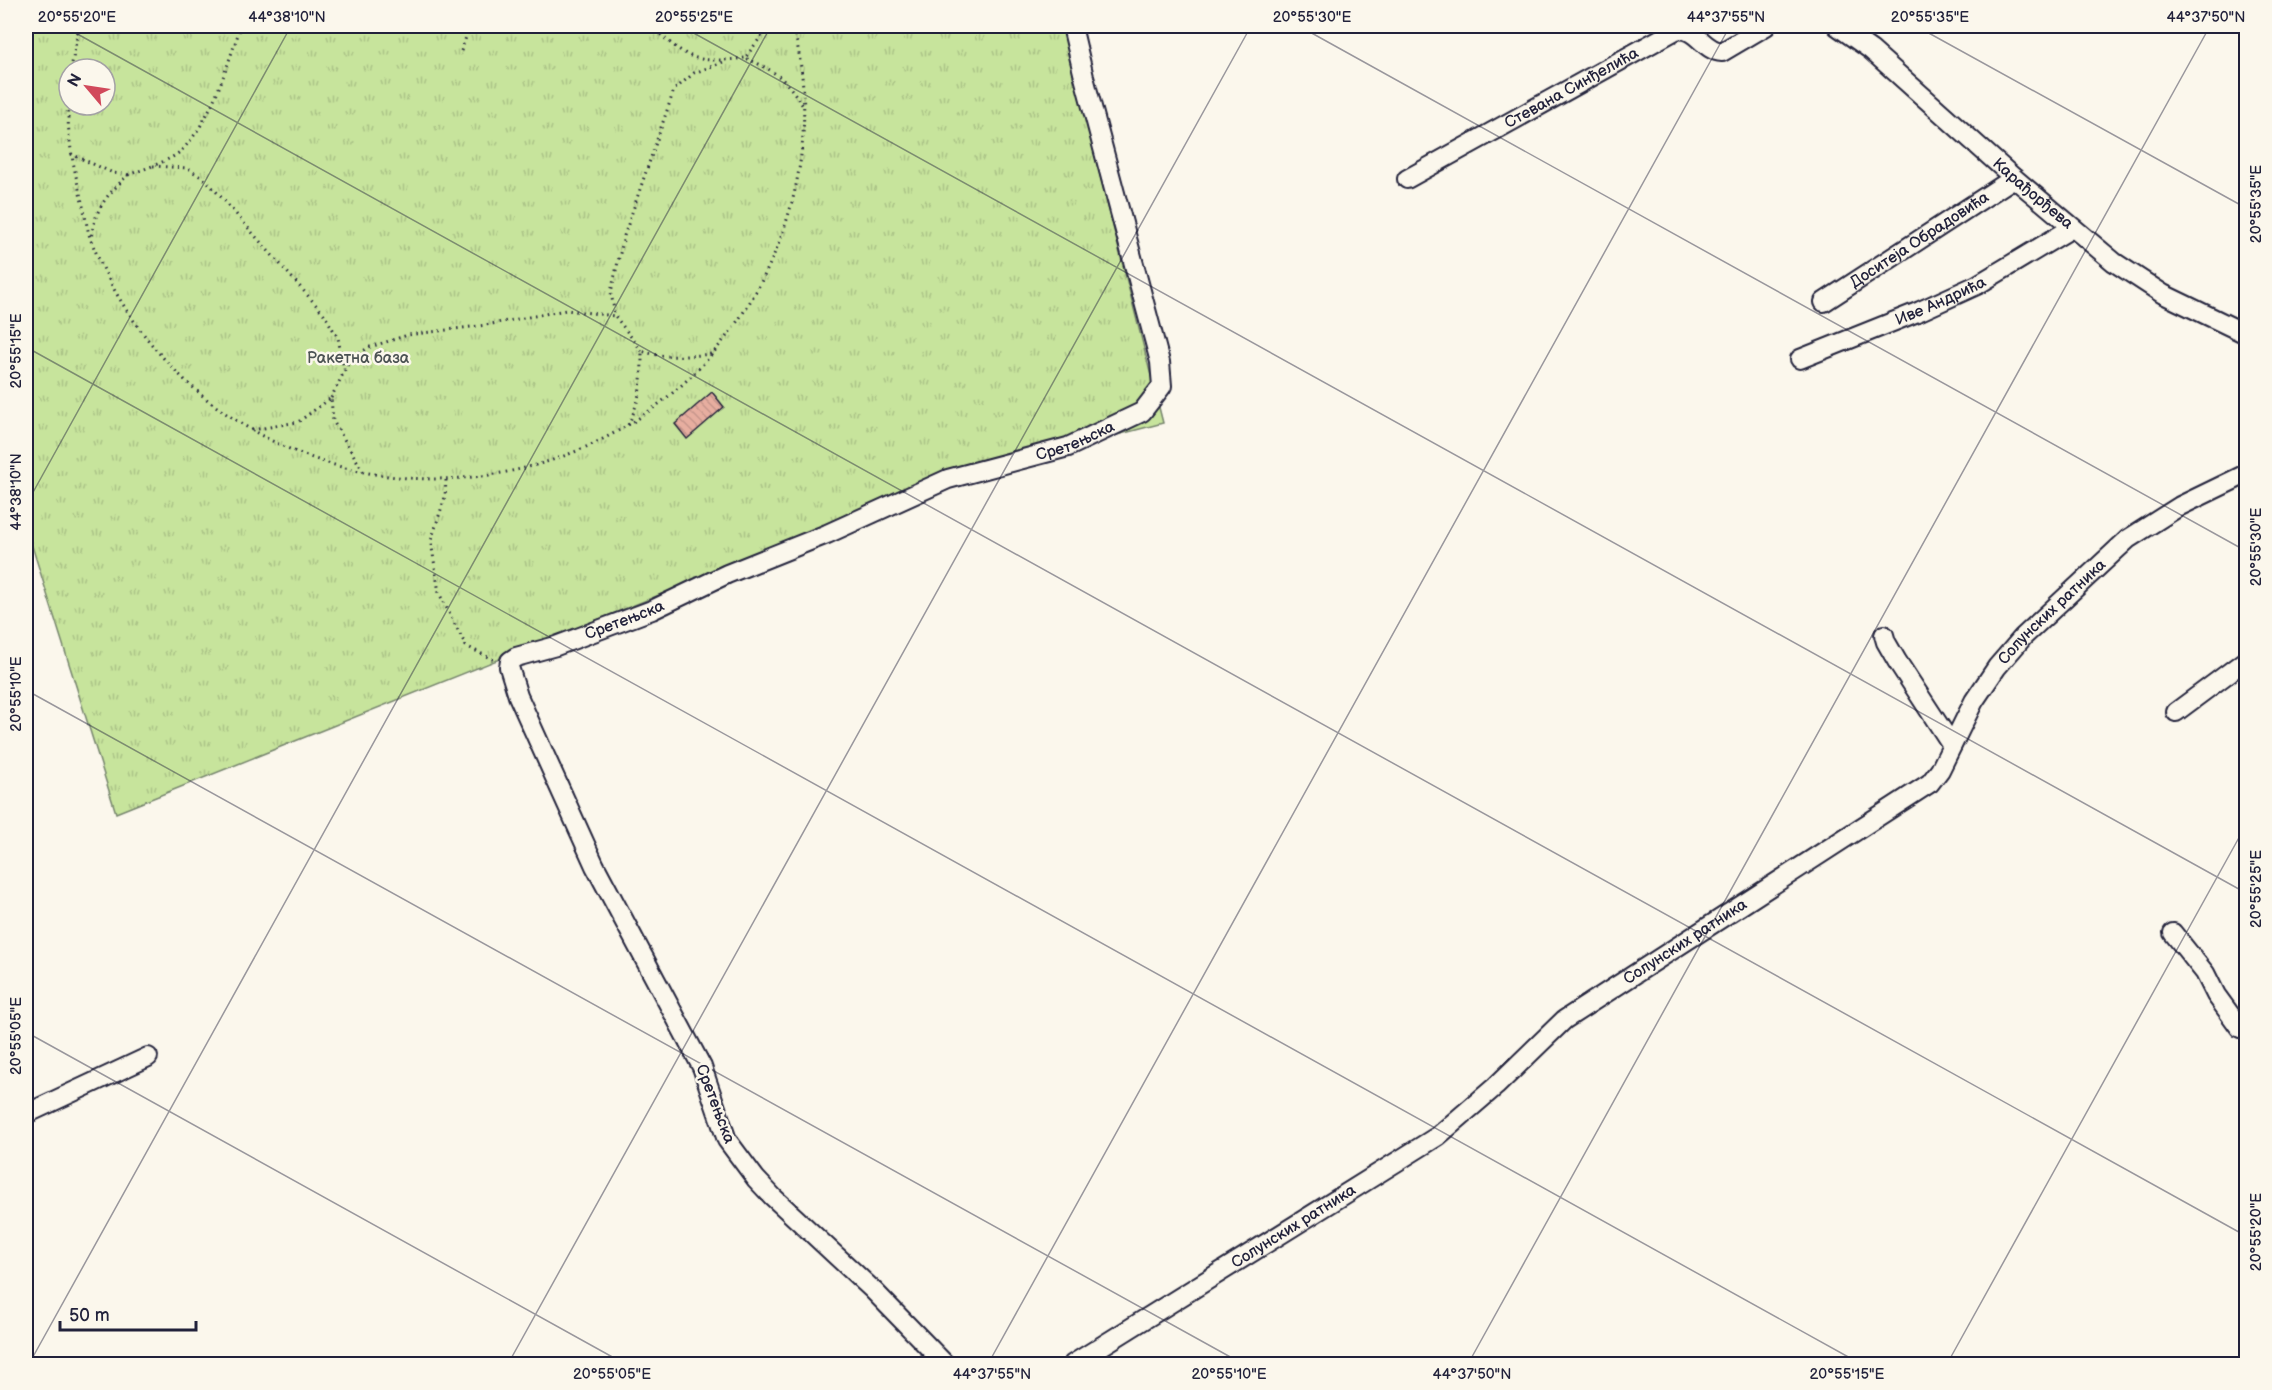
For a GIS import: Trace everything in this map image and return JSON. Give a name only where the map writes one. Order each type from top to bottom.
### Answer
[{"type":"street","name":"Сретењска","points":[[945,1365],[873,1290],[773,1197],[751,1173],[727,1140],[702,1067],[595,866],[518,696],[509,668],[510,662],[516,657],[556,646],[652,610],[727,574],[828,534],[948,479],[1068,447],[1142,412],[1162,386],[1160,362],[1072,26]]},
{"type":"street","name":"Стевана Синђелића","points":[[1407,178],[1676,30],[1688,30],[1709,48],[1722,52],[1766,26]]},
{"type":"street","name":"Карађорђева","points":[[1837,26],[1872,50],[2072,228],[2140,281],[2247,334]]},
{"type":"street","name":"Доситеја Обрадовића","points":[[1824,303],[2014,178]]},
{"type":"street","name":"Иве Андрића","points":[[1800,359],[1920,311],[1977,285],[2072,228]]},
{"type":"street","name":"Солунских ратника","points":[[1073,1365],[1438,1136],[1496,1086],[1564,1020],[1930,783],[1940,770],[1974,701],[1997,667],[2023,637],[2128,539],[2180,506],[2247,474]]},
{"type":"street","points":[[1884,635],[1897,660],[1952,745]]},
{"type":"street","points":[[2176,712],[2247,660]]},
{"type":"street","points":[[2173,933],[2205,973],[2216,995],[2243,1026]]},
{"type":"street","points":[[26,1114],[148,1057]]},
{"type":"path","points":[[73,57],[79,26]]},
{"type":"path","points":[[91,241],[94,221],[100,206],[110,192],[128,175],[153,166],[181,151],[201,124],[221,82],[240,26]]},
{"type":"path","points":[[461,51],[470,26]]},
{"type":"path","points":[[652,26],[660,35],[693,57],[726,61]]},
{"type":"path","points":[[746,58],[769,26]]},
{"type":"path","points":[[70,117],[71,154],[91,241],[118,298],[154,350],[199,394],[250,431],[306,457],[365,474],[446,480],[519,470],[570,455],[628,426],[673,393],[714,354],[746,311],[775,254],[790,213],[801,161],[804,108],[799,47],[793,26]]},
{"type":"path","points":[[714,354],[678,357],[658,356],[642,351],[615,316],[611,292],[624,236],[674,90],[693,73],[726,61],[746,58],[770,69],[789,84],[804,108]]},
{"type":"path","points":[[71,154],[113,173],[128,175]]},
{"type":"path","points":[[153,166],[187,168],[207,180],[324,314],[338,338],[344,370]]},
{"type":"path","points":[[250,431],[298,422],[331,398],[351,358],[370,347],[408,334],[486,325],[566,310],[615,316]]},
{"type":"path","points":[[628,426],[642,387],[642,351]]},
{"type":"path","points":[[331,398],[333,421],[365,474]]},
{"type":"path","points":[[446,480],[445,497],[431,542],[439,593],[466,646],[509,668]]},
{"type":"green space","name":"Ракетна база","points":[[26,26],[1062,26],[1163,423],[948,479],[116,813],[26,527]]},
{"type":"building","points":[[712,392],[724,407],[687,439],[675,424]]}]
